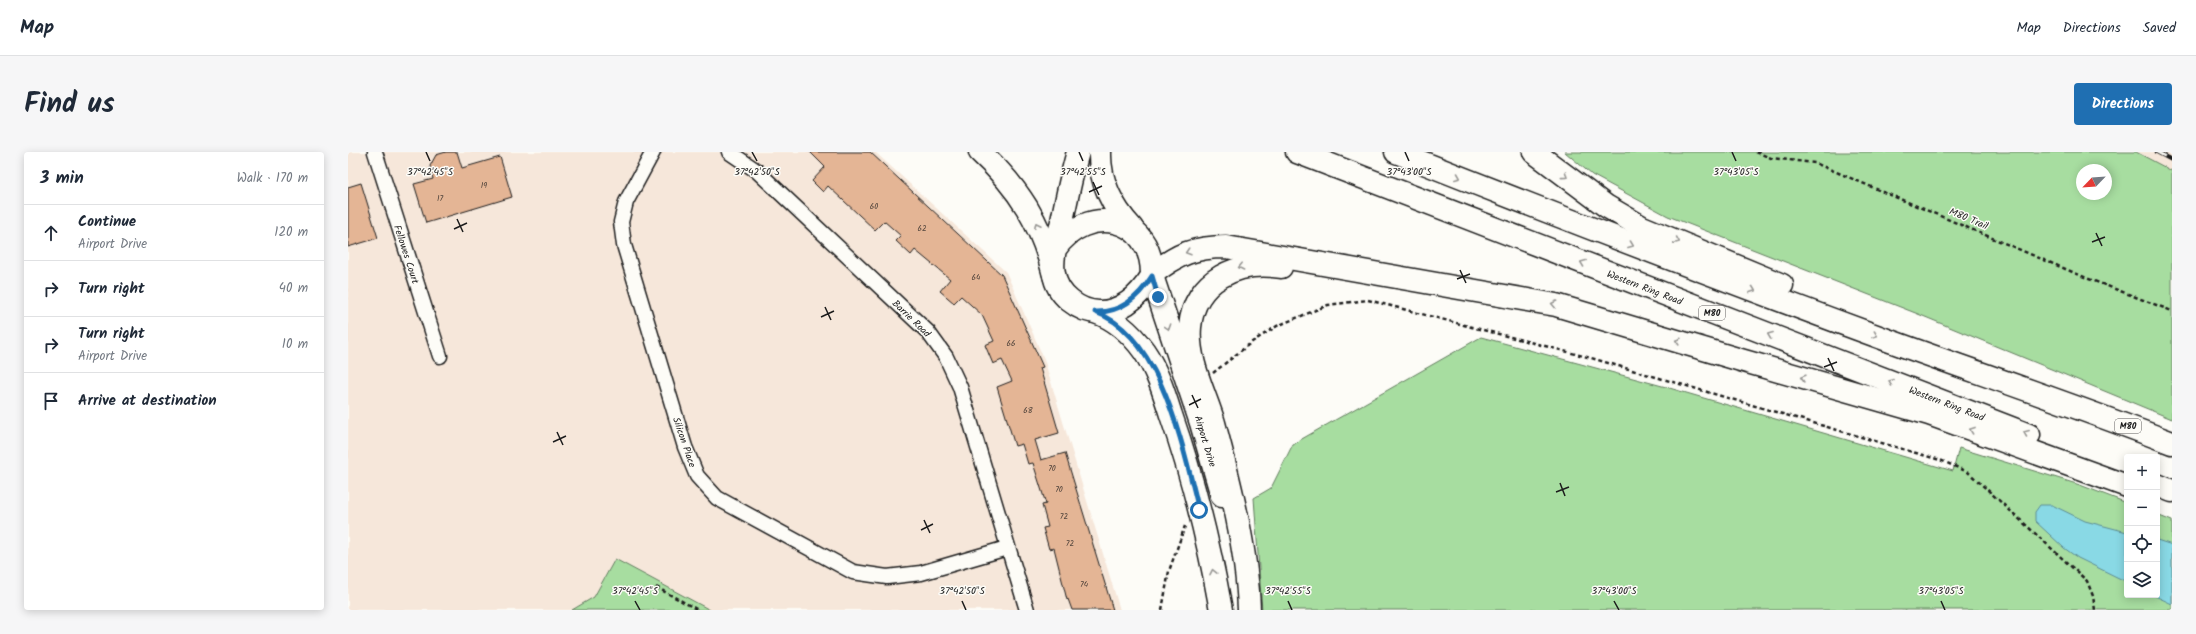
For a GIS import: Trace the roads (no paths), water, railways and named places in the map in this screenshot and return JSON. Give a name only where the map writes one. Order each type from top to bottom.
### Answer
[{"type":"main road","points":[[980,152],[1007,178],[1026,205],[1044,241],[1054,275],[1063,294],[1080,308],[1109,317],[1126,330],[1144,352],[1153,366],[1178,435],[1199,510],[1221,610]]},
{"type":"main road","points":[[1054,275],[1055,249],[1078,152]]},
{"type":"main road","points":[[1100,152],[1101,167],[1107,190],[1119,213],[1140,237],[1147,252],[1152,275]]},
{"type":"main road","name":"Western Ring Road","points":[[1297,152],[2124,472]]},
{"type":"main road","name":"M80","points":[[1396,152],[1633,246],[1892,341],[2084,409],[2172,443]]},
{"type":"main road","points":[[1534,152],[1606,206],[1642,227],[1756,275],[1987,362],[2084,409]]},
{"type":"main road","points":[[1055,249],[1069,234],[1091,223],[1118,222],[1132,228]]},
{"type":"main road","points":[[1095,312],[1110,311],[1120,308],[1141,292],[1152,275],[1174,258],[1185,252],[1212,247],[1226,247],[1556,305],[1929,414],[2124,485]]},
{"type":"main road","points":[[1249,610],[1236,511],[1221,449],[1190,347],[1190,325],[1193,314],[1204,292],[1213,282],[1233,269],[1267,264],[1419,281]]},
{"type":"main road","name":"Airport Drive","points":[[1152,275],[1217,478],[1235,555],[1244,610]]},
{"type":"main road","points":[[2160,486],[2172,491]]},
{"type":"main road","points":[[2160,497],[2172,502]]},
{"type":"street","name":"Fellowes Court","points":[[375,152],[440,356]]},
{"type":"street","name":"Silicon Place","points":[[653,152],[626,202],[621,222],[624,245],[685,447],[697,476],[716,498],[853,572],[888,577],[920,573],[1007,548]]},
{"type":"street","name":"Barrie Road","points":[[730,152],[757,171],[928,332],[946,357],[960,387],[1007,548],[1027,610]]},
{"type":"water","points":[[2040,505],[2052,505],[2085,521],[2124,531],[2124,581],[2078,558],[2064,548],[2035,521],[2035,512]]},
{"type":"water","points":[[2160,541],[2172,545],[2172,604],[2159,598]]},
{"type":"railway","points":[[2157,152],[2172,160]]}]
